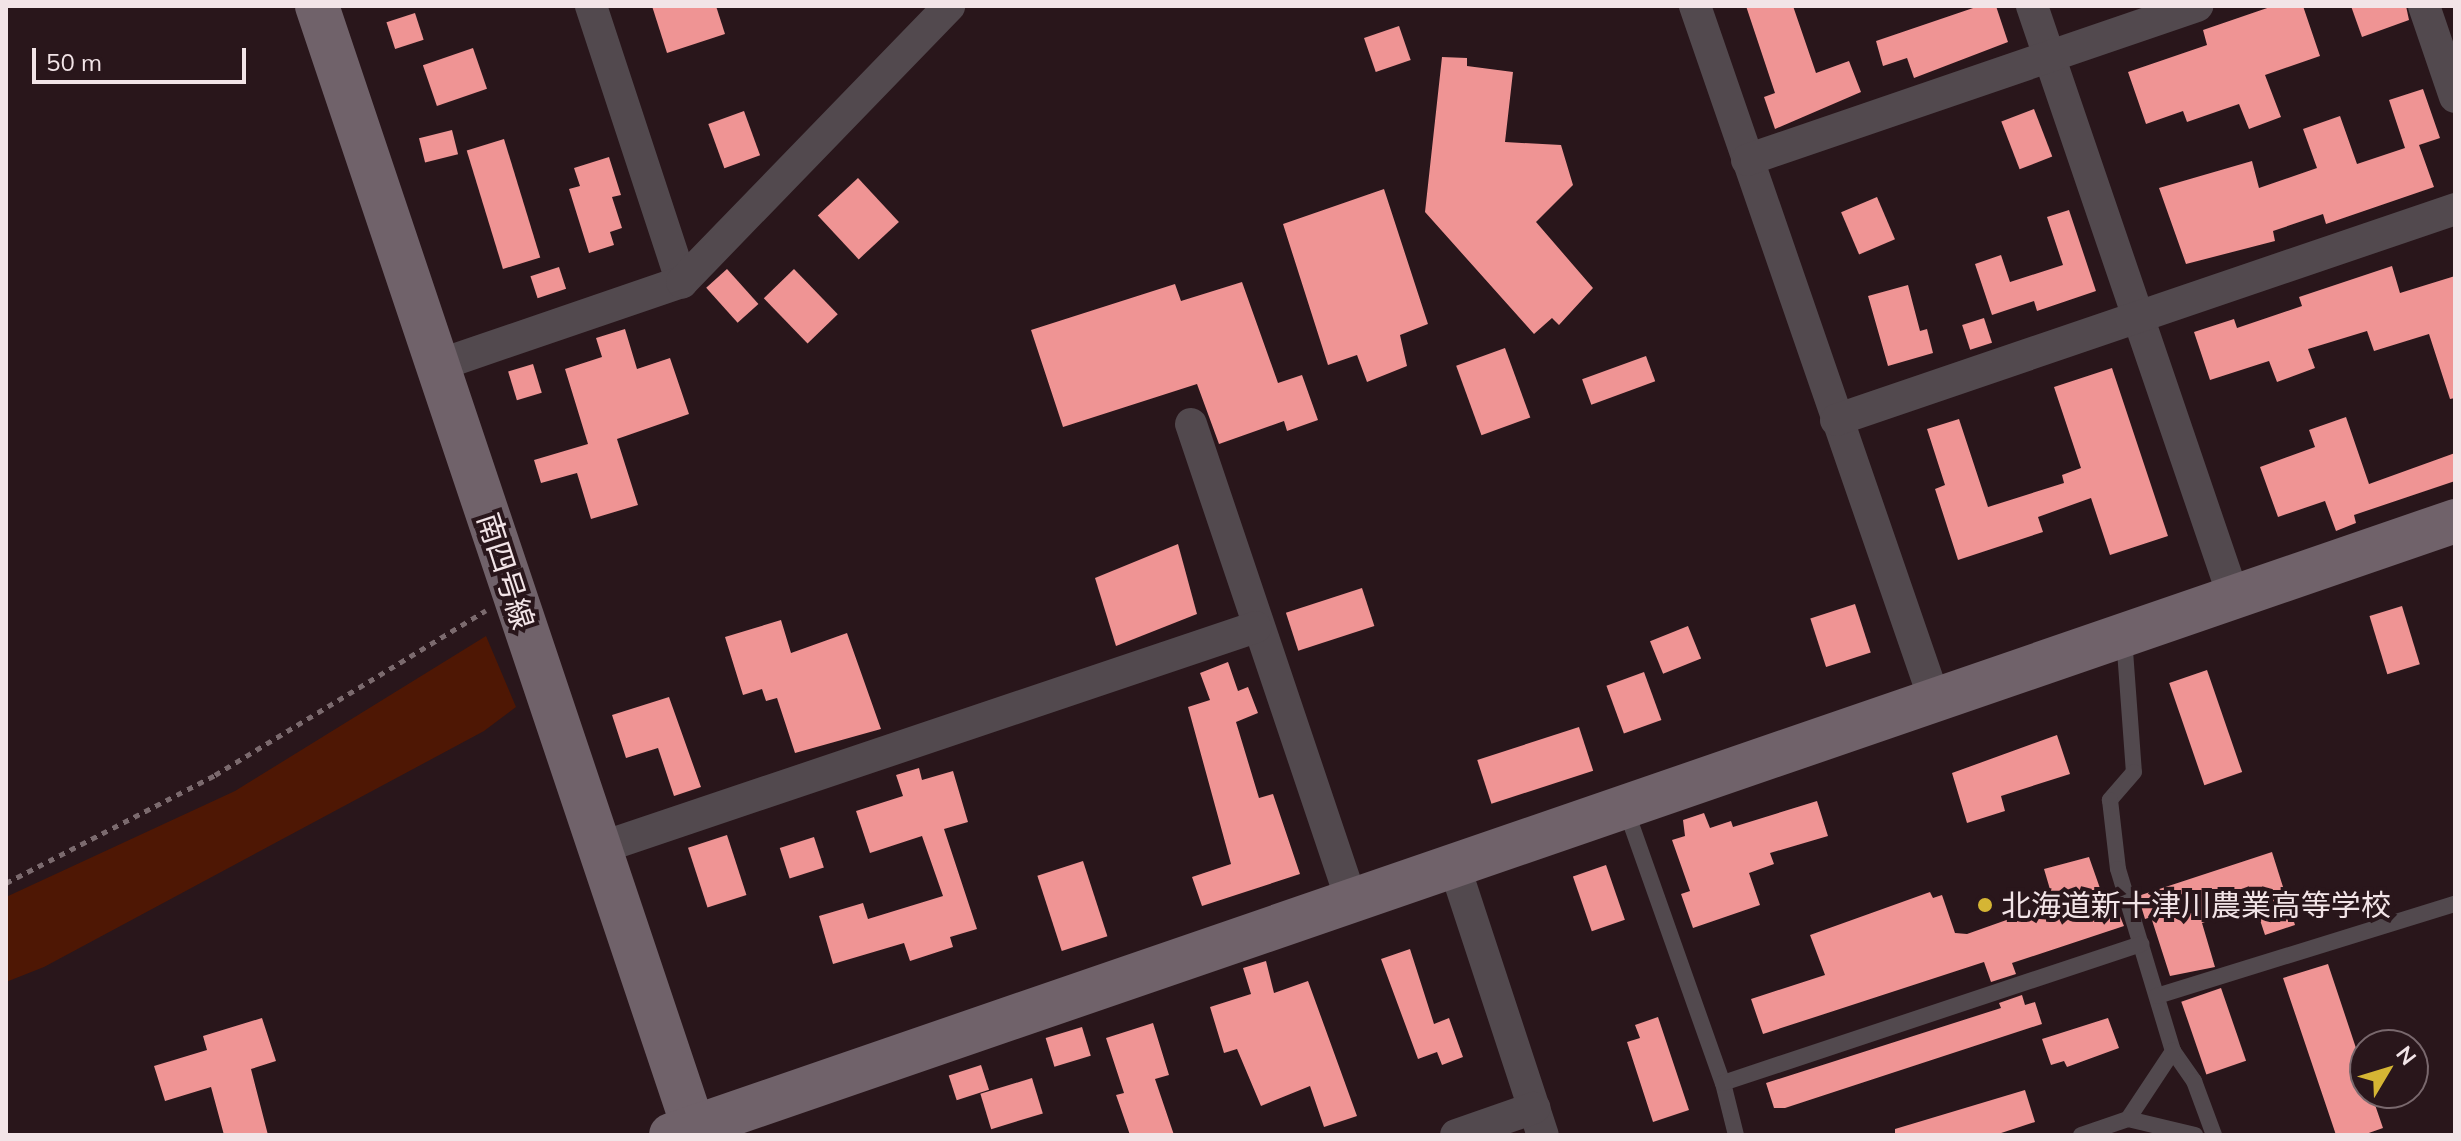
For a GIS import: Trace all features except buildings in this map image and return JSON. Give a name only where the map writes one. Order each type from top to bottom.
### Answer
[{"type":"street","name":"南四号線","points":[[317,6],[514,593],[687,1133]]},
{"type":"street","points":[[591,6],[682,282]]},
{"type":"street","points":[[439,365],[682,282],[949,6]]},
{"type":"street","points":[[1695,6],[1934,698]]},
{"type":"street","points":[[2032,6],[2234,598]]},
{"type":"street","points":[[1747,160],[2197,6]]},
{"type":"street","points":[[2424,6],[2455,97]]},
{"type":"street","points":[[1836,420],[2455,209]]},
{"type":"street","points":[[1191,424],[1256,627],[1351,899]]},
{"type":"street","points":[[687,1133],[1351,899],[2455,521]]},
{"type":"street","points":[[597,849],[1256,627]]},
{"type":"street","points":[[1454,865],[1538,1122],[1456,1135]]},
{"type":"lane","points":[[2124,635],[2134,772],[2110,800],[2118,869],[2173,1051],[2194,1081],[2214,1135]]},
{"type":"lane","points":[[1625,806],[1723,1083],[1736,1135]]},
{"type":"lane","points":[[2157,996],[2455,904]]},
{"type":"lane","points":[[1723,1083],[2141,944]]},
{"type":"lane","points":[[2128,1119],[2173,1051]]},
{"type":"lane","points":[[2081,1135],[2128,1119],[2195,1135]]},
{"type":"path","points":[[6,883],[215,775],[514,593]]},
{"type":"shaded area","points":[[486,636],[516,707],[484,731],[44,967],[6,982],[6,897],[235,791]]},
{"type":"place","name":"北海道新十津川農業高等学校","points":[[1985,905]]}]
